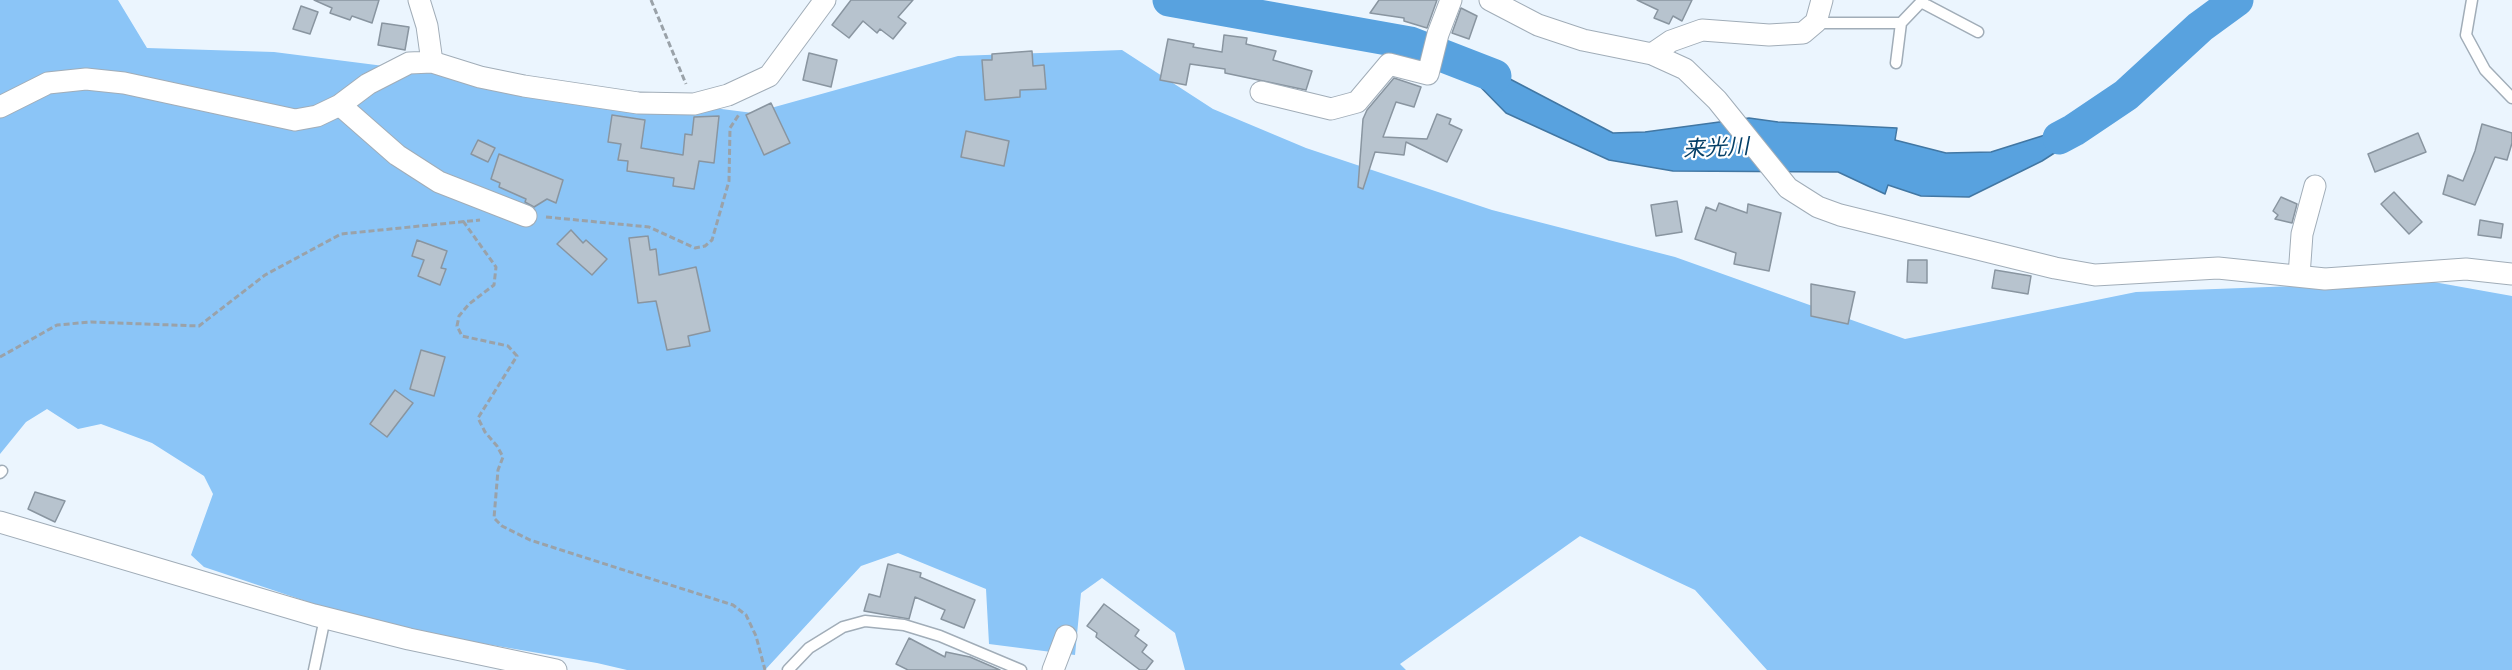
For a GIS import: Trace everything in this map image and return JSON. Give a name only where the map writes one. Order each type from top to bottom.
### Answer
[{"type":"street","points":[[419,0],[427,26],[432,62]]},
{"type":"street","points":[[0,107],[48,83],[86,79],[124,83],[295,120],[317,116],[340,105],[368,84],[409,63],[432,62],[480,77],[524,86],[638,103],[694,104],[728,95],[769,76],[825,0]]},
{"type":"street","points":[[1261,92],[1331,109],[1357,102],[1389,64],[1428,74],[1438,34],[1451,0]]},
{"type":"street","points":[[1490,0],[1538,25],[1583,40],[1652,54],[1684,69],[1718,100],[1788,188],[1818,207],[1840,215],[2055,268],[2095,275],[2218,268],[2325,279],[2466,269],[2512,274]]},
{"type":"street","points":[[1652,54],[1671,41],[1702,30],[1769,35],[1803,33],[1814,23],[1822,0]]},
{"type":"street","points":[[340,105],[397,155],[439,182],[526,216]]},
{"type":"street","points":[[2300,276],[2302,234],[2315,186]]},
{"type":"street","points":[[0,522],[325,618],[553,670]]},
{"type":"street","points":[[1053,670],[1066,636]]},
{"type":"lane","points":[[2472,0],[2466,35],[2485,70],[2512,98]]},
{"type":"lane","points":[[1896,63],[1900,23],[1922,1],[1978,32]]},
{"type":"lane","points":[[1814,23],[1900,23]]},
{"type":"lane","points":[[314,670],[325,618]]},
{"type":"lane","points":[[788,670],[809,648],[843,627],[865,621],[904,625],[940,636],[1021,670]]},
{"type":"path","points":[[651,0],[694,104]]},
{"type":"path","points":[[526,216],[649,227],[695,248],[705,246],[712,240],[729,181],[730,128],[745,108]]},
{"type":"path","points":[[0,357],[57,325],[91,322],[199,327],[265,275],[341,234],[484,219]]},
{"type":"path","points":[[464,221],[496,267],[494,285],[469,304],[459,316],[457,326],[462,336],[508,346],[517,356],[478,418],[503,457],[498,470],[494,518],[502,526],[530,540],[733,605],[746,615],[756,636],[765,670]]},
{"type":"shaded area","points":[[0,0],[118,0],[147,48],[274,52],[753,113],[958,56],[1122,50],[1213,109],[1306,148],[1492,210],[1675,257],[1905,339],[2136,292],[2428,281],[2512,296],[2512,670],[1767,670],[1695,590],[1580,536],[1400,664],[1406,670],[1185,670],[1175,633],[1102,578],[1081,593],[1075,655],[989,644],[986,589],[898,553],[861,566],[765,670],[627,670],[380,626],[204,567],[191,555],[213,494],[204,476],[152,443],[101,424],[78,429],[47,409],[26,422],[0,454]]},
{"type":"water","points":[[1468,57],[1613,133],[1645,132],[1749,118],[1778,122],[1897,128],[1895,140],[1946,153],[1991,152],[2045,135],[2105,103],[2084,134],[2042,161],[1969,197],[1921,196],[1888,185],[1885,194],[1838,172],[1673,171],[1609,160],[1506,113],[1454,60]]},
{"type":"building","points":[[314,0],[379,0],[372,23],[352,16],[350,20],[330,13],[332,8]]},
{"type":"building","points":[[851,0],[913,0],[898,17],[906,23],[893,39],[880,29],[877,33],[863,21],[849,38],[832,25]]},
{"type":"building","points":[[1379,0],[1437,0],[1427,28],[1404,21],[1404,18],[1370,13]]},
{"type":"building","points":[[1637,0],[1692,0],[1682,21],[1673,16],[1669,24],[1654,18],[1658,10]]},
{"type":"building","points":[[301,6],[318,12],[310,34],[293,29]]},
{"type":"building","points":[[1461,8],[1477,16],[1469,39],[1452,33]]},
{"type":"building","points":[[382,23],[409,27],[405,50],[378,45]]},
{"type":"building","points":[[1224,35],[1247,38],[1246,44],[1276,51],[1273,60],[1312,71],[1306,90],[1225,73],[1225,69],[1190,64],[1186,85],[1160,80],[1168,39],[1194,44],[1193,47],[1222,52]]},
{"type":"building","points":[[1032,51],[1033,66],[1044,65],[1046,89],[1020,90],[1020,97],[985,100],[982,60],[992,60],[992,54]]},
{"type":"building","points":[[809,53],[837,60],[831,87],[803,80]]},
{"type":"building","points":[[1394,78],[1421,87],[1414,107],[1396,102],[1383,137],[1427,139],[1437,114],[1451,119],[1449,124],[1462,130],[1447,162],[1406,142],[1404,155],[1375,152],[1363,189],[1358,187],[1363,119],[1367,110]]},
{"type":"building","points":[[771,103],[790,143],[764,155],[746,115]]},
{"type":"building","points":[[612,115],[645,120],[641,148],[683,155],[685,134],[692,135],[694,117],[719,116],[714,163],[699,161],[694,189],[673,186],[674,178],[627,171],[628,161],[618,160],[621,144],[608,142]]},
{"type":"building","points":[[2482,124],[2512,133],[2512,143],[2507,160],[2495,157],[2475,205],[2443,194],[2448,175],[2463,181],[2475,151]]},
{"type":"building","points":[[966,131],[1009,141],[1004,166],[961,157]]},
{"type":"building","points":[[2418,133],[2426,152],[2375,172],[2368,154]]},
{"type":"building","points":[[478,140],[495,148],[488,162],[471,154]]},
{"type":"building","points":[[499,154],[563,180],[556,203],[547,199],[534,207],[525,202],[526,199],[499,187],[500,183],[491,179]]},
{"type":"building","points":[[2394,192],[2422,222],[2409,234],[2381,204]]},
{"type":"building","points":[[2281,197],[2297,204],[2292,223],[2275,219],[2278,215],[2273,211]]},
{"type":"building","points":[[1677,201],[1682,232],[1656,236],[1651,205]]},
{"type":"building","points":[[1719,203],[1747,213],[1748,204],[1781,213],[1769,271],[1734,264],[1736,253],[1695,239],[1706,207],[1716,211]]},
{"type":"building","points":[[2480,220],[2503,224],[2501,238],[2478,235]]},
{"type":"building","points":[[571,230],[583,243],[586,240],[607,259],[592,275],[557,244]]},
{"type":"building","points":[[648,236],[650,250],[656,249],[659,275],[696,267],[710,331],[688,336],[690,346],[667,350],[656,301],[638,303],[629,238]]},
{"type":"building","points":[[417,240],[447,251],[441,268],[446,269],[440,285],[418,276],[424,260],[412,256]]},
{"type":"building","points":[[1908,260],[1927,260],[1927,283],[1907,282]]},
{"type":"building","points":[[1995,270],[2031,276],[2028,294],[1992,288]]},
{"type":"building","points":[[1811,284],[1855,292],[1848,324],[1811,316]]},
{"type":"building","points":[[421,350],[445,357],[434,396],[410,389]]},
{"type":"building","points":[[395,390],[413,403],[387,437],[370,424]]},
{"type":"building","points":[[35,492],[65,501],[55,522],[28,509]]},
{"type":"building","points":[[888,564],[921,573],[920,577],[975,600],[964,628],[941,619],[945,610],[915,597],[909,619],[864,611],[869,594],[880,597]]},
{"type":"building","points":[[1104,604],[1139,630],[1135,636],[1147,645],[1142,652],[1153,661],[1146,670],[1140,670],[1096,637],[1097,633],[1087,626]]},
{"type":"building","points":[[909,638],[945,657],[946,652],[970,657],[1000,670],[908,670],[896,664]]},
{"type":"waterway","name":"来光川","points":[[1169,0],[1410,43],[1495,76]]},
{"type":"waterway","name":"来光川","points":[[2059,138],[2126,95],[2200,27],[2237,0]]}]
